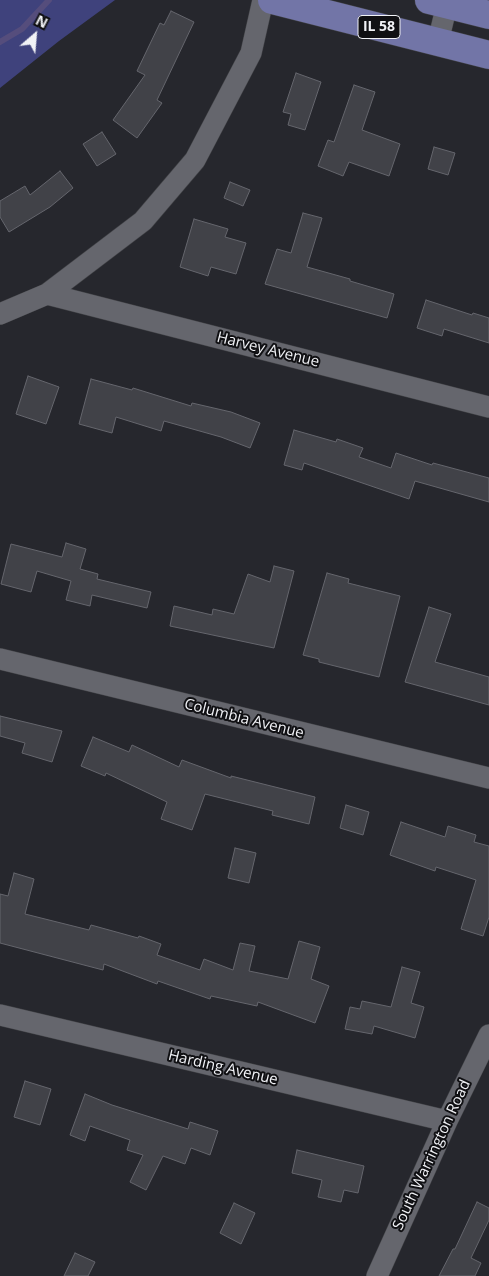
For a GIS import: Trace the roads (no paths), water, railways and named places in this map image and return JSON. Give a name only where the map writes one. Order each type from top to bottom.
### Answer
[{"type":"main road","name":"IL 58","points":[[272,0],[489,54]]},
{"type":"main road","points":[[441,1],[489,15]]},
{"type":"street","points":[[0,314],[47,294],[143,220],[195,160],[251,52],[263,0]]},
{"type":"street","points":[[438,42],[441,1]]},
{"type":"street","name":"Harvey Avenue","points":[[47,294],[489,406]]},
{"type":"street","name":"Columbia Avenue","points":[[0,659],[489,778]]},
{"type":"street","name":"Harding Avenue","points":[[0,1015],[447,1121]]},
{"type":"street","name":"South Warrington Road","points":[[377,1276],[447,1121],[489,1035]]},
{"type":"waterway","points":[[0,42],[22,29],[49,0]]}]
